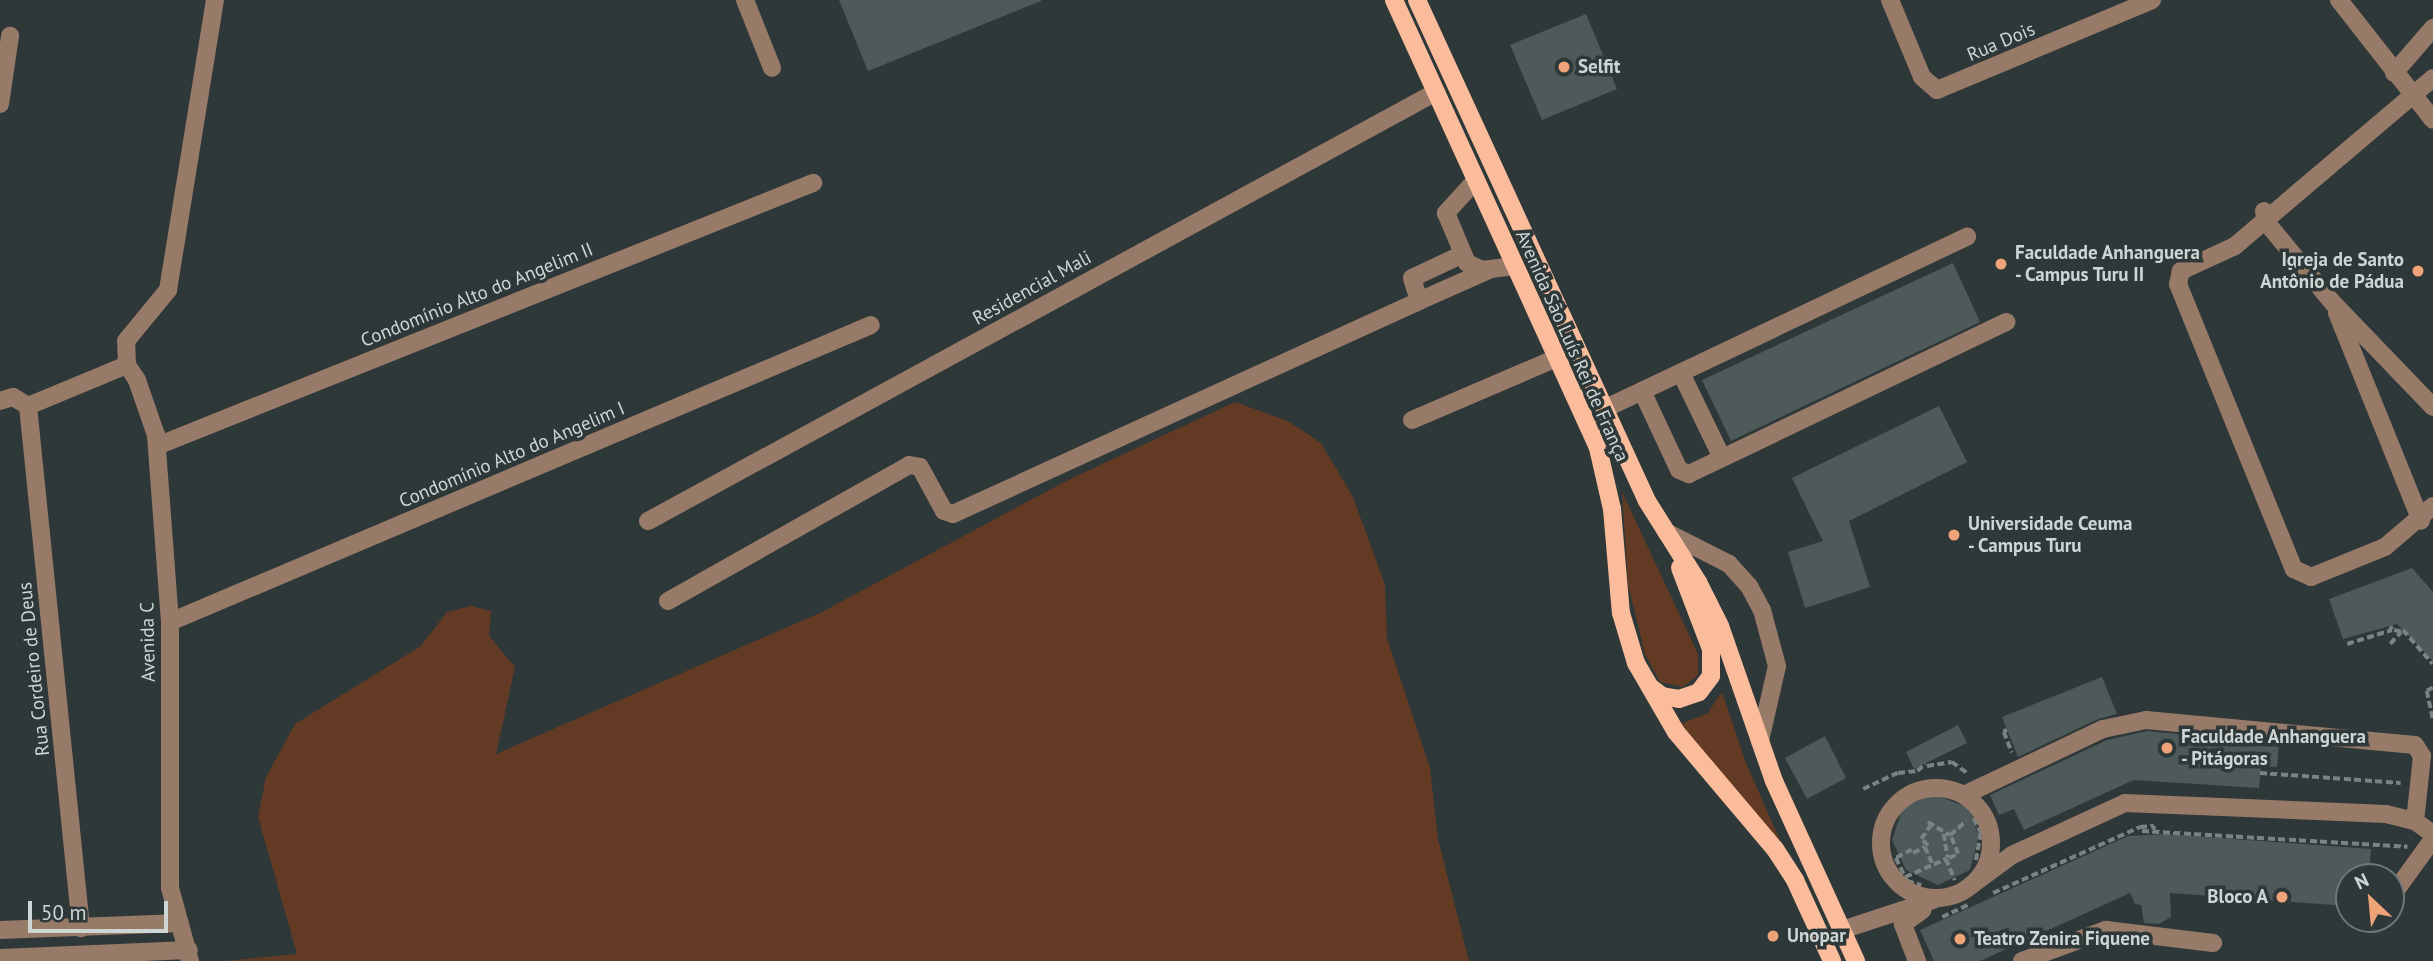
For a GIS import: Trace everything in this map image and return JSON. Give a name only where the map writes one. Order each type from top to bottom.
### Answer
[{"type":"main road","name":"Avenida São Luís Rei de França","points":[[1394,0],[1604,465],[1621,613],[1643,679],[1676,732],[1775,849],[1795,880],[1832,961]]},
{"type":"main road","name":"Avenida São Luís Rei de França","points":[[1417,0],[1604,410],[1667,532],[1720,626],[1760,741],[1856,961]]},
{"type":"main road","points":[[1643,679],[1662,696],[1679,699],[1704,688],[1713,670],[1711,649],[1667,532]]},
{"type":"street","points":[[0,401],[13,397],[28,406],[127,365],[126,341],[132,330],[168,290],[215,0]]},
{"type":"street","points":[[746,0],[772,68]]},
{"type":"street","name":"Rua Dois","points":[[1890,0],[1922,77],[1931,88],[1944,89],[2152,0]]},
{"type":"street","points":[[2339,0],[2433,120]]},
{"type":"street","points":[[2394,73],[2433,28]]},
{"type":"street","points":[[0,104],[10,36]]},
{"type":"street","points":[[2433,78],[2235,246],[2185,268],[2178,284],[2294,569],[2311,577],[2385,547],[2421,521],[2433,506]]},
{"type":"street","name":"Residencial Mali","points":[[648,522],[1436,92]]},
{"type":"street","points":[[1476,180],[1446,213],[1471,268],[1489,270]]},
{"type":"street","name":"Condomínio Alto do Angelim II","points":[[157,446],[813,183]]},
{"type":"street","points":[[2266,222],[2333,303],[2433,407]]},
{"type":"street","points":[[1604,410],[1967,237]]},
{"type":"street","points":[[1419,301],[1412,278],[1463,254]]},
{"type":"street","points":[[668,601],[909,465],[920,467],[944,511],[953,514],[1448,288],[1489,270],[1515,266]]},
{"type":"street","points":[[2333,303],[2421,521]]},
{"type":"street","points":[[1642,391],[1679,470],[1689,474],[2006,322]]},
{"type":"street","name":"Condomínio Alto do Angelim I","points":[[170,622],[871,326]]},
{"type":"street","points":[[1412,420],[1557,358]]},
{"type":"street","name":"Avenida C","points":[[0,958],[189,955],[170,888],[170,622],[157,446],[137,380],[127,365]]},
{"type":"street","points":[[1681,373],[1722,458]]},
{"type":"street","name":"Rua Cordeiro de Deus","points":[[28,406],[81,928]]},
{"type":"street","points":[[1667,532],[1729,564],[1749,586],[1762,610],[1777,666],[1760,741]]},
{"type":"street","points":[[1964,795],[2103,729],[2146,720],[2415,745],[2422,756],[2415,821]]},
{"type":"street","points":[[1842,930],[1962,885],[1989,857],[1991,834],[1983,813],[1964,795],[1938,787],[1912,792],[1891,809],[1881,834],[1883,860],[1895,881],[1926,897],[1962,885]]},
{"type":"street","points":[[1917,961],[1903,925],[2012,855],[2125,803],[2386,814],[2415,821],[2433,836],[2405,877]]},
{"type":"street","points":[[0,930],[180,923]]},
{"type":"street","points":[[2022,961],[2106,930],[2213,943]]},
{"type":"path","points":[[2347,644],[2391,628],[2402,631],[2433,664]]},
{"type":"path","points":[[2390,644],[2402,631]]},
{"type":"path","points":[[2433,688],[2427,691],[2433,720]]},
{"type":"path","points":[[2001,758],[2013,753],[2004,732],[2007,730]]},
{"type":"path","points":[[1863,789],[1898,773],[1926,765],[1952,762],[1965,773],[1977,768]]},
{"type":"path","points":[[2260,773],[2405,784]]},
{"type":"path","points":[[1934,920],[1962,885],[1981,833],[1975,819],[1947,834]]},
{"type":"path","points":[[1905,877],[1933,865],[1948,858],[1958,854],[1947,834],[1936,823],[1929,824],[1921,839],[1933,865]]},
{"type":"path","points":[[1991,894],[2140,827],[2154,826],[2154,830]]},
{"type":"path","points":[[2124,834],[2154,830],[2407,845],[2411,851]]},
{"type":"path","points":[[1947,834],[1948,858],[1962,885]]},
{"type":"path","points":[[1925,886],[1905,877],[1896,858],[1926,847]]},
{"type":"shaded area","points":[[1235,402],[1288,421],[1321,443],[1353,497],[1385,585],[1387,638],[1430,768],[1438,839],[1469,961],[223,961],[297,954],[258,817],[266,777],[295,724],[421,646],[447,612],[471,606],[491,611],[489,636],[515,667],[496,754],[822,612],[1066,481]]},
{"type":"shaded area","points":[[1622,492],[1698,654],[1698,675],[1683,687],[1660,682],[1645,654],[1628,584]]},
{"type":"shaded area","points":[[1722,692],[1746,763],[1783,847],[1680,724],[1707,714]]},
{"type":"building","points":[[839,0],[1041,0],[1041,1],[868,71]]},
{"type":"building","name":"Selfit","points":[[1586,14],[1617,89],[1542,120],[1510,45]]},
{"type":"building","points":[[1953,263],[1980,322],[1731,441],[1702,380]]},
{"type":"building","name":"Universidade Ceuma - Campus Turu","points":[[1939,406],[1967,462],[1849,521],[1870,587],[1805,608],[1788,552],[1823,541],[1792,478]]},
{"type":"building","points":[[2412,568],[2433,592],[2433,661],[2397,624],[2343,639],[2329,599]]},
{"type":"building","points":[[2102,677],[2117,714],[2098,719],[2018,757],[2002,717]]},
{"type":"building","points":[[1958,725],[1967,743],[1914,769],[1906,752]]},
{"type":"building","points":[[2147,731],[2279,744],[2277,767],[2261,766],[2259,788],[2134,780],[2024,830],[2014,809],[1999,815],[1990,795],[2107,740]]},
{"type":"building","points":[[1825,736],[1846,778],[1807,799],[1785,758]]},
{"type":"building","points":[[1933,794],[1995,818],[1975,827],[1979,835],[1970,870],[1938,885],[1906,870],[1892,840],[1903,807]]},
{"type":"building","name":"Bloco A","points":[[2165,834],[2371,849],[2370,863],[2335,863],[2335,905],[2170,893],[2171,917],[2159,924],[2144,923],[2141,905],[2135,904],[2130,893],[1980,961],[1934,961],[1920,930],[2128,836]]},
{"type":"place","name":"Selfit","points":[[1564,67]]},
{"type":"place","name":"Faculdade Anhanguera - Campus Turu II","points":[[2001,264]]},
{"type":"place","name":"Igreja de Santo Antônio de Pádua","points":[[2418,271]]},
{"type":"place","name":"Universidade Ceuma - Campus Turu","points":[[1954,535]]},
{"type":"place","name":"Faculdade Anhanguera - Pitágoras","points":[[2167,748]]},
{"type":"place","name":"Bloco A","points":[[2282,897]]},
{"type":"place","name":"Unopar","points":[[1773,936]]},
{"type":"place","name":"Teatro Zenira Fiquene","points":[[1960,939]]}]
